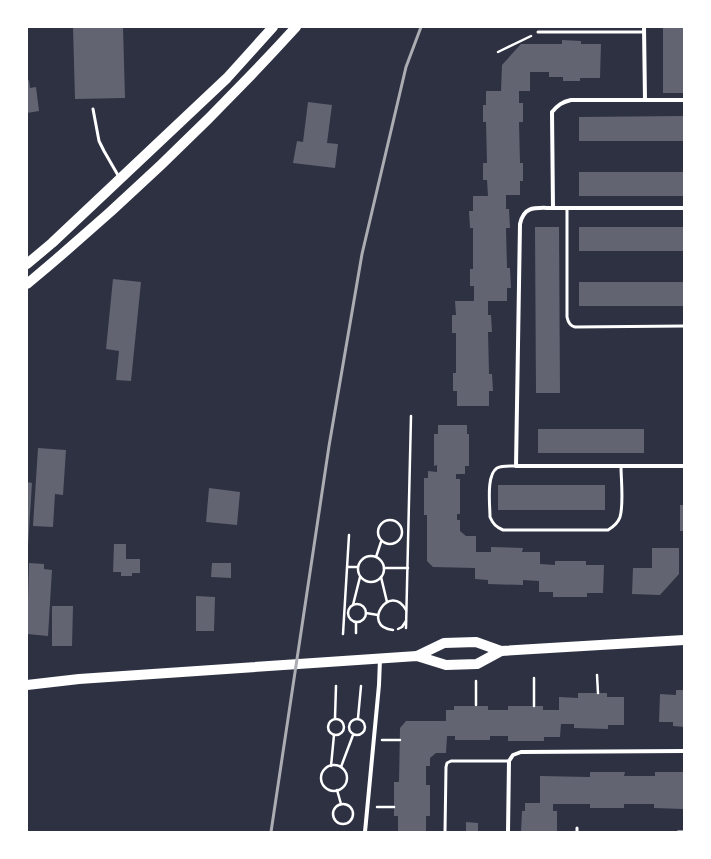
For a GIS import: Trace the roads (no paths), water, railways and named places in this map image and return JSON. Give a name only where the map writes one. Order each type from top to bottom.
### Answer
[{"type":"main road","points":[[27,264],[52,243],[227,78],[273,27]]},
{"type":"main road","points":[[27,284],[66,252],[164,162],[229,98],[296,27]]},
{"type":"main road","points":[[27,685],[79,679],[417,656],[444,643],[476,642],[501,651],[684,640]]},
{"type":"main road","points":[[417,656],[446,665],[477,664],[501,651]]},
{"type":"street","points":[[644,27],[644,100]]},
{"type":"street","points":[[552,208],[552,112],[557,106],[563,102],[571,100],[684,100]]},
{"type":"street","points":[[684,208],[535,208],[528,210],[522,217],[520,224],[516,466],[684,466]]},
{"type":"street","points":[[365,832],[379,685],[380,659]]},
{"type":"street","points":[[508,832],[509,761],[513,755],[521,752],[684,751]]},
{"type":"lane","points":[[538,32],[644,32]]},
{"type":"lane","points":[[93,109],[100,141],[120,179]]},
{"type":"lane","points":[[568,208],[567,317],[570,324],[575,327],[684,326]]},
{"type":"lane","points":[[516,466],[504,466],[498,468],[493,472],[490,478],[490,517],[492,523],[497,528],[503,530],[608,530],[615,526],[622,509],[620,466]]},
{"type":"lane","points":[[445,832],[447,763],[451,761],[509,761]]},
{"type":"lane","points":[[678,832],[684,832]]},
{"type":"railway","points":[[271,832],[329,446],[362,254],[406,67],[421,27]]}]
